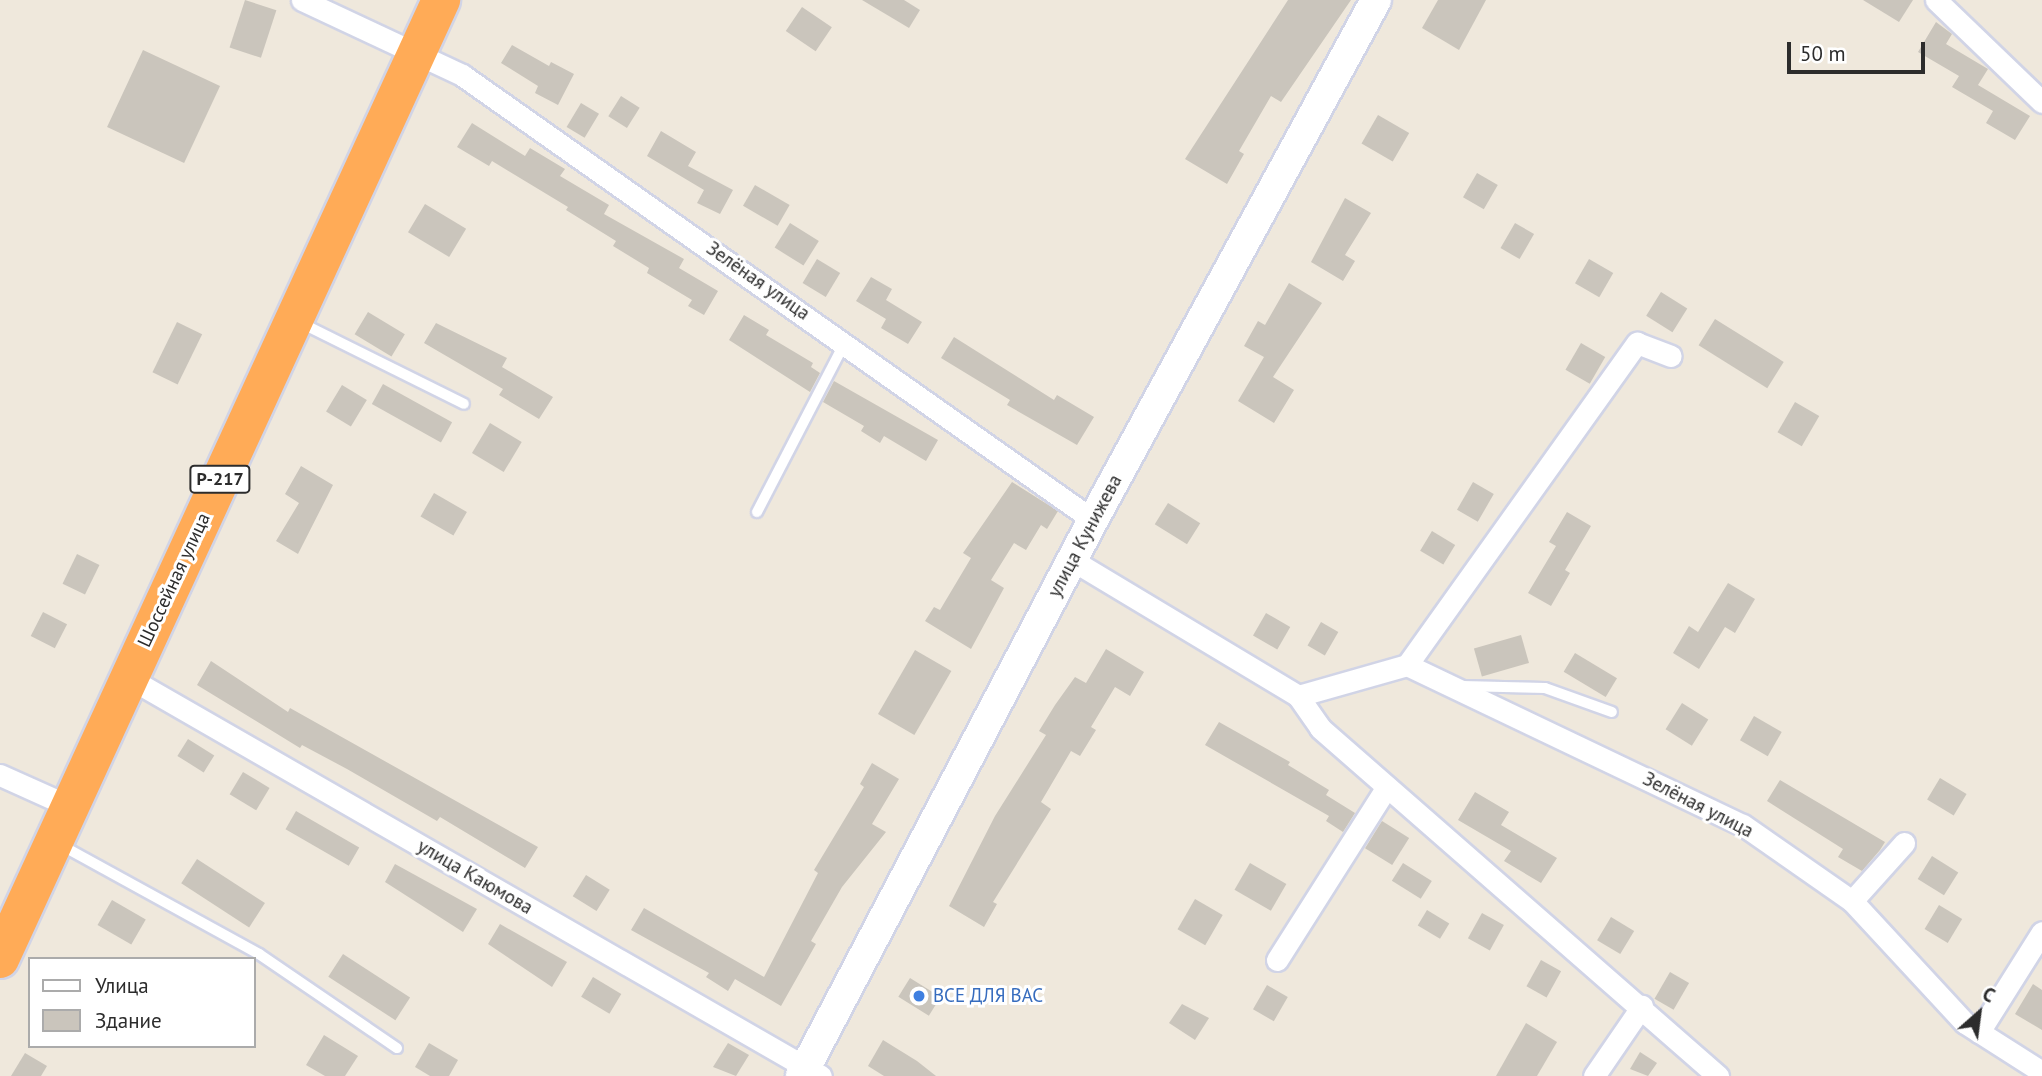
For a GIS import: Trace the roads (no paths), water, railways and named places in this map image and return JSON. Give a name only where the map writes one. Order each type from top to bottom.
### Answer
[{"type":"highway","name":"Шоссейная улица","points":[[0,959],[441,0]]},
{"type":"street","name":"Зелёная улица","points":[[302,0],[462,75],[845,342],[1093,520]]},
{"type":"street","name":"улица Кунижева","points":[[809,1073],[1093,520],[1376,0]]},
{"type":"street","points":[[1936,0],[2042,102]]},
{"type":"street","points":[[1298,696],[1407,665],[1637,343],[1671,356]]},
{"type":"street","points":[[1072,560],[1298,696],[1320,728],[1642,1006],[1718,1076]]},
{"type":"street","name":"Зелёная улица","points":[[1407,665],[1743,825],[1852,901],[1965,1023],[2042,1072]]},
{"type":"street","name":"улица Каюмова","points":[[129,678],[809,1073]]},
{"type":"street","points":[[0,775],[69,806]]},
{"type":"street","points":[[1277,960],[1387,787]]},
{"type":"street","points":[[1852,901],[1905,843]]},
{"type":"street","points":[[1979,1032],[2042,932]]},
{"type":"street","points":[[1594,1076],[1642,1006]]},
{"type":"lane","points":[[294,319],[464,404]]},
{"type":"lane","points":[[757,512],[845,342]]},
{"type":"lane","points":[[1452,686],[1545,688],[1612,712]]},
{"type":"lane","points":[[53,841],[259,954],[397,1048]]},
{"type":"place","name":"ВСЕ ДЛЯ ВАС","points":[[919,996]]}]
